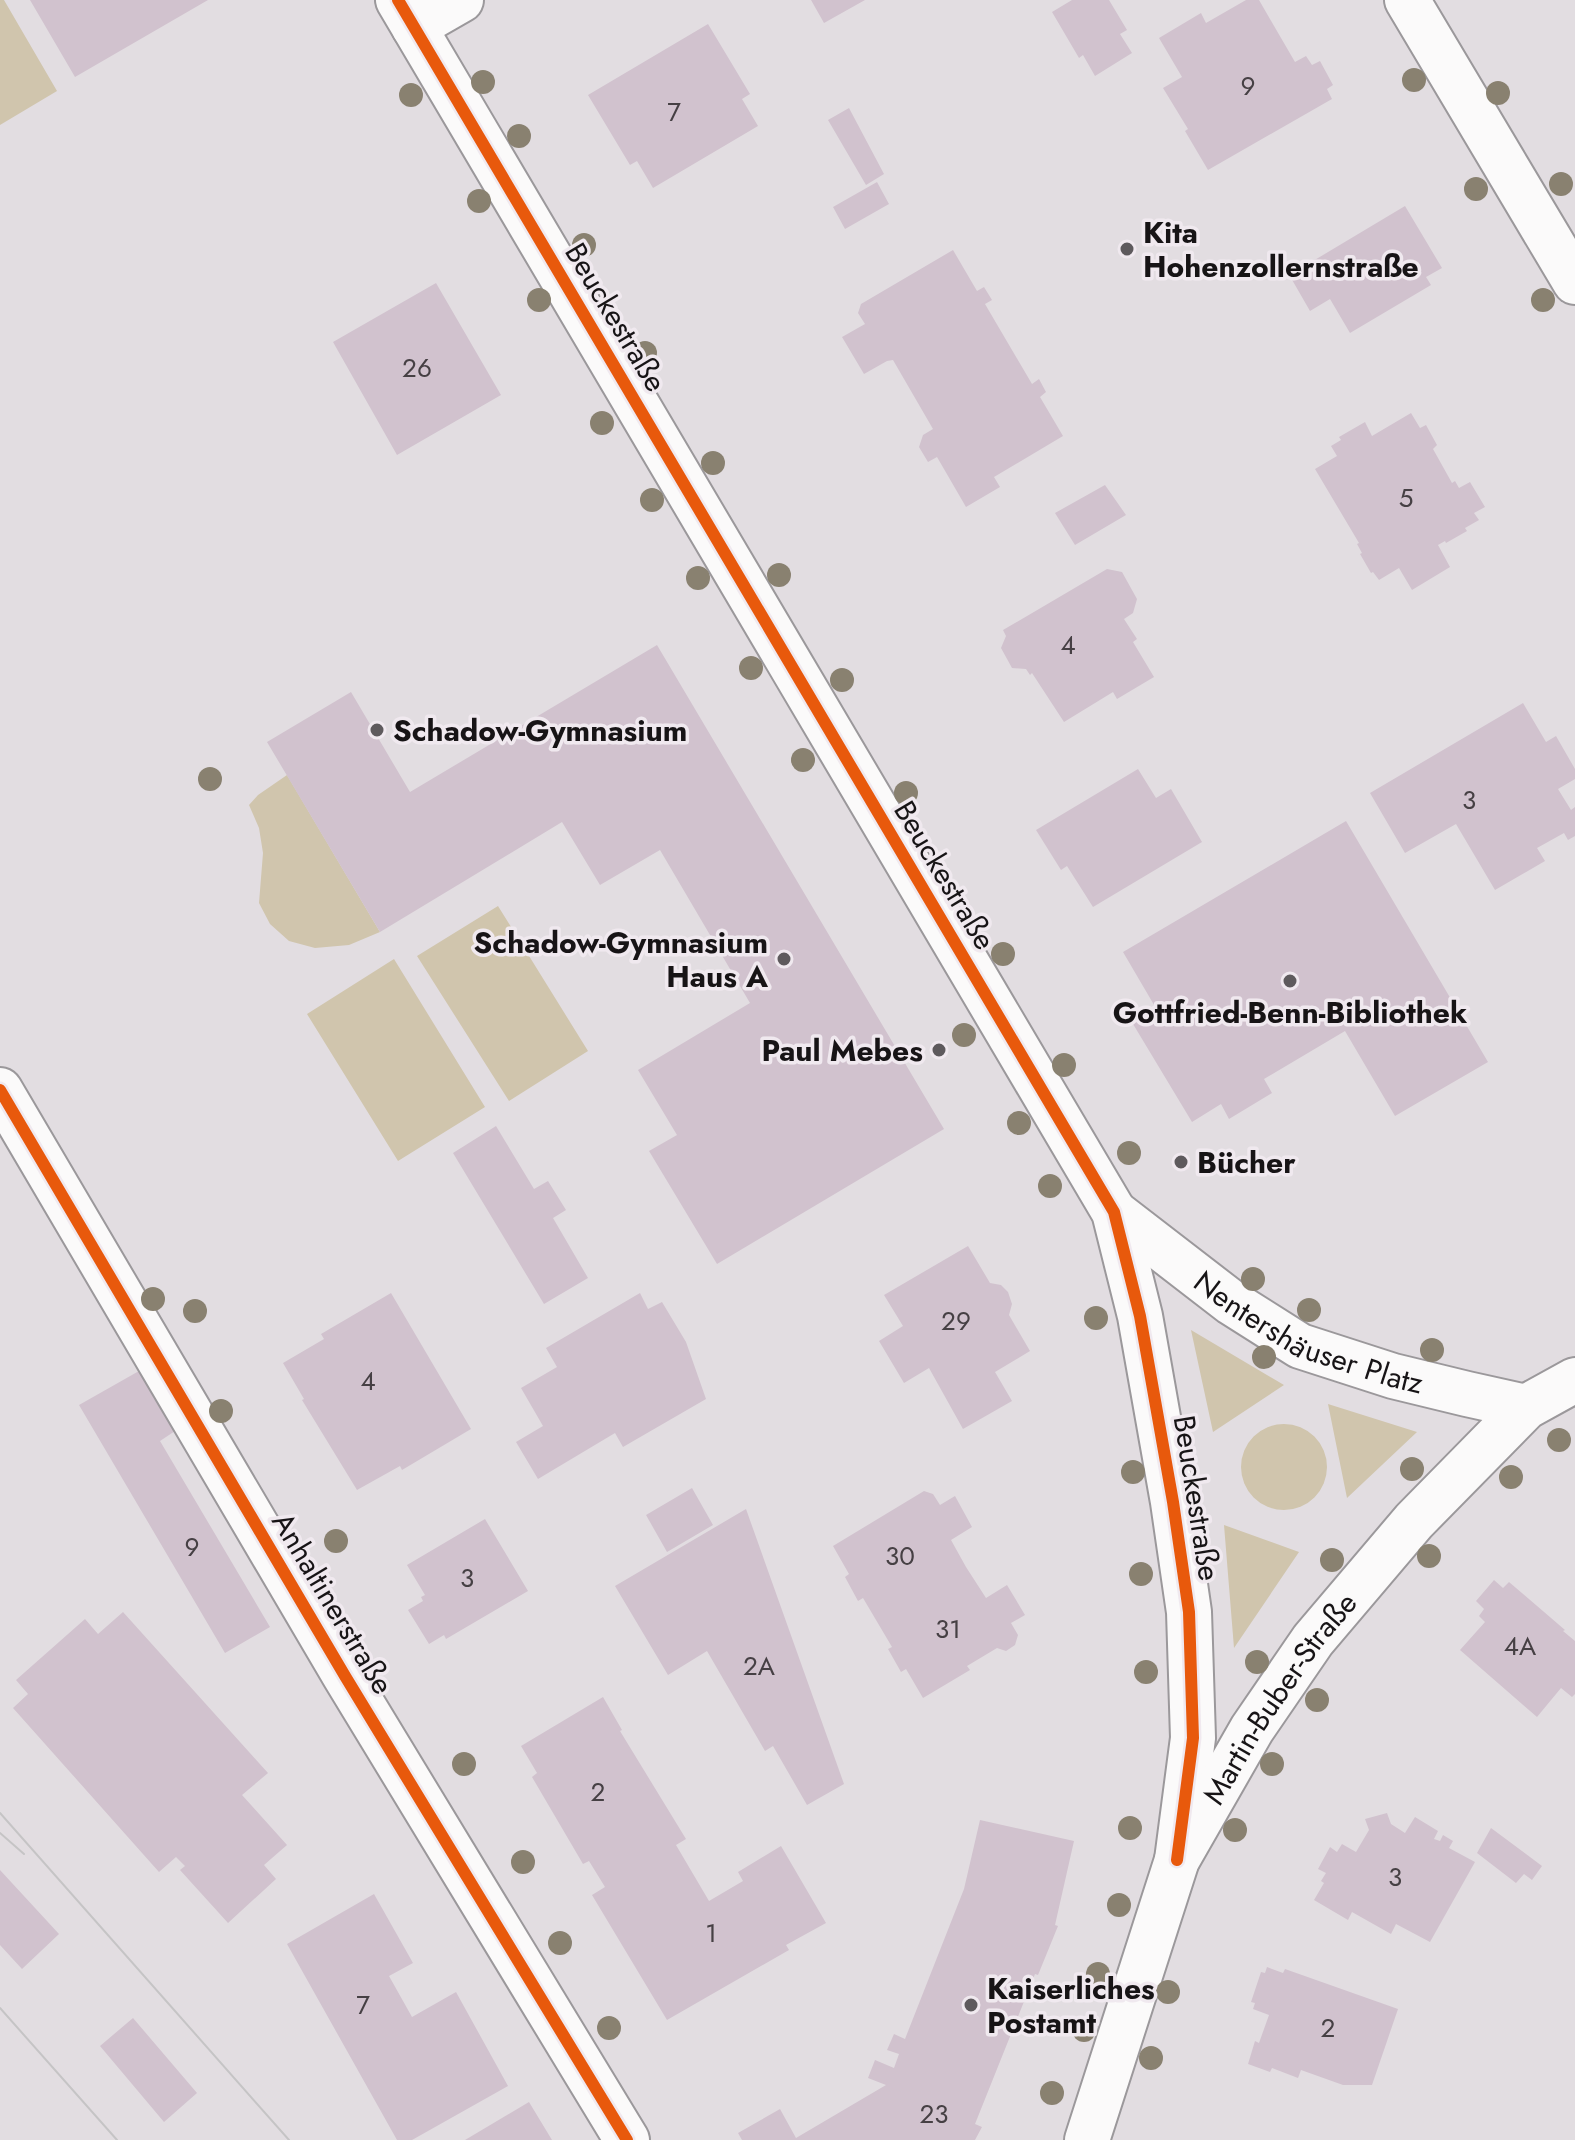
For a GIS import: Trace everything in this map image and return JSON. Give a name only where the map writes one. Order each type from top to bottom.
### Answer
[{"type":"street","points":[[406,13],[461,0]]},
{"type":"street","points":[[1407,0],[1575,282]]},
{"type":"street","name":"Beuckestraße","points":[[406,13],[1114,1212],[1140,1316],[1189,1612],[1193,1738],[1177,1860]]},
{"type":"street","name":"Anhaltinerstraße","points":[[0,1090],[345,1676],[627,2140]]},
{"type":"street","name":"Nentershäuser Platz","points":[[1114,1212],[1232,1303],[1300,1346],[1393,1376],[1526,1407]]},
{"type":"street","name":"Martin-Buber-Straße","points":[[1087,2140],[1177,1860],[1252,1729],[1313,1640],[1414,1521],[1526,1407],[1575,1380]]},
{"type":"shaded area","points":[[0,0],[4,0],[57,91],[0,125]]},
{"type":"shaded area","points":[[287,775],[380,932],[349,945],[315,948],[289,941],[270,924],[259,903],[263,853],[259,828],[249,805]]},
{"type":"shaded area","points":[[498,906],[588,1051],[509,1101],[417,956]]},
{"type":"shaded area","points":[[394,959],[485,1107],[398,1161],[307,1014]]},
{"type":"shaded area","points":[[1191,1330],[1284,1385],[1213,1432]]},
{"type":"shaded area","points":[[1328,1404],[1417,1432],[1347,1498]]},
{"type":"shaded area","points":[[1284,1424],[1308,1431],[1320,1443],[1327,1467],[1320,1491],[1308,1503],[1284,1510],[1260,1503],[1248,1491],[1241,1467],[1248,1443],[1260,1431]]},
{"type":"shaded area","points":[[1224,1525],[1299,1552],[1234,1648]]},
{"type":"building","points":[[30,0],[208,0],[75,77]]},
{"type":"building","points":[[811,0],[865,0],[824,23]]},
{"type":"building","points":[[1072,0],[1109,0],[1127,30],[1120,34],[1132,53],[1095,76],[1083,55],[1079,58],[1052,12]]},
{"type":"building","points":[[1246,0],[1259,0],[1295,62],[1306,56],[1312,65],[1320,61],[1333,85],[1327,89],[1332,99],[1208,170],[1163,88],[1182,77],[1159,38],[1201,13],[1206,23]]},
{"type":"building","points":[[708,24],[750,94],[742,99],[758,126],[653,188],[637,161],[630,165],[588,95]]},
{"type":"building","points":[[849,108],[884,174],[866,185],[828,120]]},
{"type":"building","points":[[877,182],[889,204],[845,229],[833,207]]},
{"type":"building","points":[[1405,206],[1442,268],[1426,277],[1431,285],[1350,333],[1330,299],[1310,311],[1291,278],[1311,267],[1308,264]]},
{"type":"building","points":[[953,250],[977,291],[984,287],[992,300],[985,304],[1032,384],[1039,379],[1046,392],[1040,397],[1063,436],[994,477],[1000,487],[966,507],[937,457],[928,462],[919,447],[923,435],[933,429],[893,360],[864,374],[842,337],[865,324],[858,313],[861,304]]},
{"type":"building","points":[[436,283],[501,395],[397,455],[333,342]]},
{"type":"building","points":[[1411,413],[1420,428],[1426,425],[1437,445],[1433,449],[1452,483],[1455,481],[1459,488],[1470,482],[1485,507],[1474,513],[1479,520],[1465,528],[1467,531],[1438,545],[1450,567],[1412,590],[1399,568],[1379,580],[1371,573],[1360,554],[1359,543],[1315,469],[1337,456],[1331,446],[1341,440],[1339,437],[1365,422],[1372,436]]},
{"type":"building","points":[[1105,485],[1126,515],[1075,545],[1055,513]]},
{"type":"building","points":[[1107,569],[1122,572],[1137,599],[1133,613],[1124,619],[1137,639],[1133,642],[1154,677],[1117,699],[1113,692],[1064,722],[1032,673],[1030,675],[1026,669],[1012,668],[1001,648],[1006,636],[1003,630]]},
{"type":"building","name":"Schadow-Gymnasium Haus A","points":[[657,645],[944,1129],[717,1264],[649,1151],[677,1135],[638,1070],[750,1003],[660,850],[600,885],[562,822],[380,932],[267,742],[351,692],[410,792]]},
{"type":"building","points":[[1523,703],[1546,742],[1556,736],[1575,769],[1575,779],[1558,789],[1571,810],[1575,807],[1575,836],[1568,840],[1564,833],[1537,848],[1545,861],[1495,890],[1456,824],[1405,853],[1370,793]]},
{"type":"building","points":[[1138,769],[1156,798],[1171,789],[1202,842],[1093,907],[1067,866],[1061,870],[1036,830]]},
{"type":"building","name":"Gottfried-Benn-Bibliothek","points":[[1346,821],[1488,1062],[1395,1116],[1345,1031],[1264,1079],[1272,1093],[1229,1119],[1221,1104],[1192,1122],[1133,1024],[1157,1010],[1123,952]]},
{"type":"building","points":[[496,1126],[534,1189],[548,1181],[566,1210],[553,1218],[588,1278],[544,1304],[453,1153]]},
{"type":"building","points":[[968,1246],[990,1283],[1001,1285],[1008,1292],[1012,1304],[1009,1315],[1030,1351],[995,1372],[1012,1401],[963,1429],[929,1368],[904,1383],[879,1341],[903,1326],[884,1295]]},
{"type":"building","points":[[391,1293],[471,1429],[402,1470],[400,1466],[357,1490],[283,1363],[324,1339],[321,1334]]},
{"type":"building","points":[[640,1293],[648,1309],[662,1302],[686,1342],[706,1399],[623,1447],[615,1433],[538,1479],[516,1442],[543,1426],[521,1388],[557,1367],[546,1348]]},
{"type":"building","points":[[139,1371],[175,1431],[160,1441],[270,1627],[225,1653],[79,1405]]},
{"type":"building","points":[[692,1488],[713,1525],[667,1552],[646,1515]]},
{"type":"building","points":[[924,1491],[933,1494],[940,1505],[955,1496],[972,1527],[951,1540],[966,1567],[986,1598],[1007,1585],[1025,1615],[1011,1623],[1018,1635],[1015,1645],[1006,1651],[997,1648],[967,1666],[970,1670],[923,1698],[906,1669],[901,1672],[888,1649],[892,1647],[863,1598],[858,1601],[845,1577],[849,1574],[833,1546]]},
{"type":"building","points":[[746,1509],[844,1784],[807,1805],[773,1746],[765,1751],[707,1651],[668,1675],[615,1586]]},
{"type":"building","points":[[485,1519],[528,1591],[446,1639],[444,1635],[429,1644],[408,1610],[423,1601],[421,1597],[425,1595],[407,1565]]},
{"type":"building","points":[[1494,1580],[1503,1588],[1509,1582],[1575,1641],[1575,1694],[1572,1697],[1561,1688],[1537,1717],[1460,1650],[1485,1622],[1479,1616],[1484,1609],[1476,1601]]},
{"type":"building","points":[[123,1612],[268,1773],[242,1795],[287,1845],[264,1865],[276,1879],[228,1923],[180,1870],[185,1866],[176,1857],[159,1872],[13,1708],[28,1694],[16,1680],[85,1619],[98,1634]]},
{"type":"building","points":[[603,1697],[620,1731],[686,1839],[676,1845],[709,1901],[743,1881],[738,1872],[781,1846],[826,1923],[786,1945],[789,1950],[667,2020],[592,1895],[605,1887],[589,1861],[583,1864],[532,1777],[537,1773],[521,1746]]},
{"type":"building","points":[[1387,1813],[1391,1824],[1405,1833],[1415,1817],[1438,1831],[1434,1839],[1440,1841],[1443,1835],[1453,1841],[1449,1848],[1475,1862],[1430,1942],[1396,1924],[1391,1934],[1352,1912],[1348,1920],[1314,1900],[1326,1873],[1318,1869],[1330,1847],[1337,1852],[1342,1844],[1356,1852],[1369,1830],[1365,1819]]},
{"type":"building","name":"Kaiserliches Postamt","points":[[980,1820],[1074,1841],[1055,1925],[1058,1926],[1038,1975],[1035,1974],[975,2124],[982,2127],[975,2140],[742,2140],[738,2133],[780,2109],[796,2138],[886,2085],[868,2078],[875,2060],[894,2068],[899,2054],[887,2050],[894,2034],[905,2039],[964,1889]]},
{"type":"building","points":[[1491,1828],[1542,1866],[1532,1880],[1524,1874],[1516,1883],[1477,1853]]},
{"type":"building","points":[[0,1870],[59,1934],[22,1969],[0,1945]]},
{"type":"building","points":[[374,1894],[413,1963],[389,1976],[412,2017],[456,1992],[508,2086],[412,2140],[397,2140],[287,1944]]},
{"type":"building","points":[[1267,1967],[1283,1973],[1285,1969],[1398,2009],[1372,2085],[1343,2085],[1301,2070],[1298,2078],[1272,2068],[1270,2072],[1248,2064],[1255,2041],[1259,2043],[1269,2015],[1253,2009],[1255,2003],[1251,2002],[1261,1972],[1265,1973]]},
{"type":"building","points":[[133,2018],[197,2093],[164,2122],[100,2046]]},
{"type":"building","points":[[529,2102],[552,2140],[465,2140]]},
{"type":"tram line","points":[[0,1813],[289,2140]]},
{"type":"tram line","points":[[0,1833],[24,1854]]},
{"type":"tram line","points":[[0,2008],[117,2140]]},
{"type":"cycle path","points":[[398,0],[1114,1212],[1140,1316],[1189,1612],[1193,1738],[1177,1860]]},
{"type":"cycle path","points":[[0,1090],[345,1676],[627,2140]]},
{"type":"place","name":"Kita Hohenzollernstraße","points":[[1127,249]]},
{"type":"place","name":"Schadow-Gymnasium","points":[[377,730]]},
{"type":"place","name":"Schadow-Gymnasium Haus A","points":[[784,959]]},
{"type":"place","name":"Gottfried-Benn-Bibliothek","points":[[1290,981]]},
{"type":"place","name":"Paul Mebes","points":[[939,1050]]},
{"type":"place","name":"Bücher","points":[[1181,1162]]},
{"type":"place","name":"Kaiserliches Postamt","points":[[971,2005]]}]
